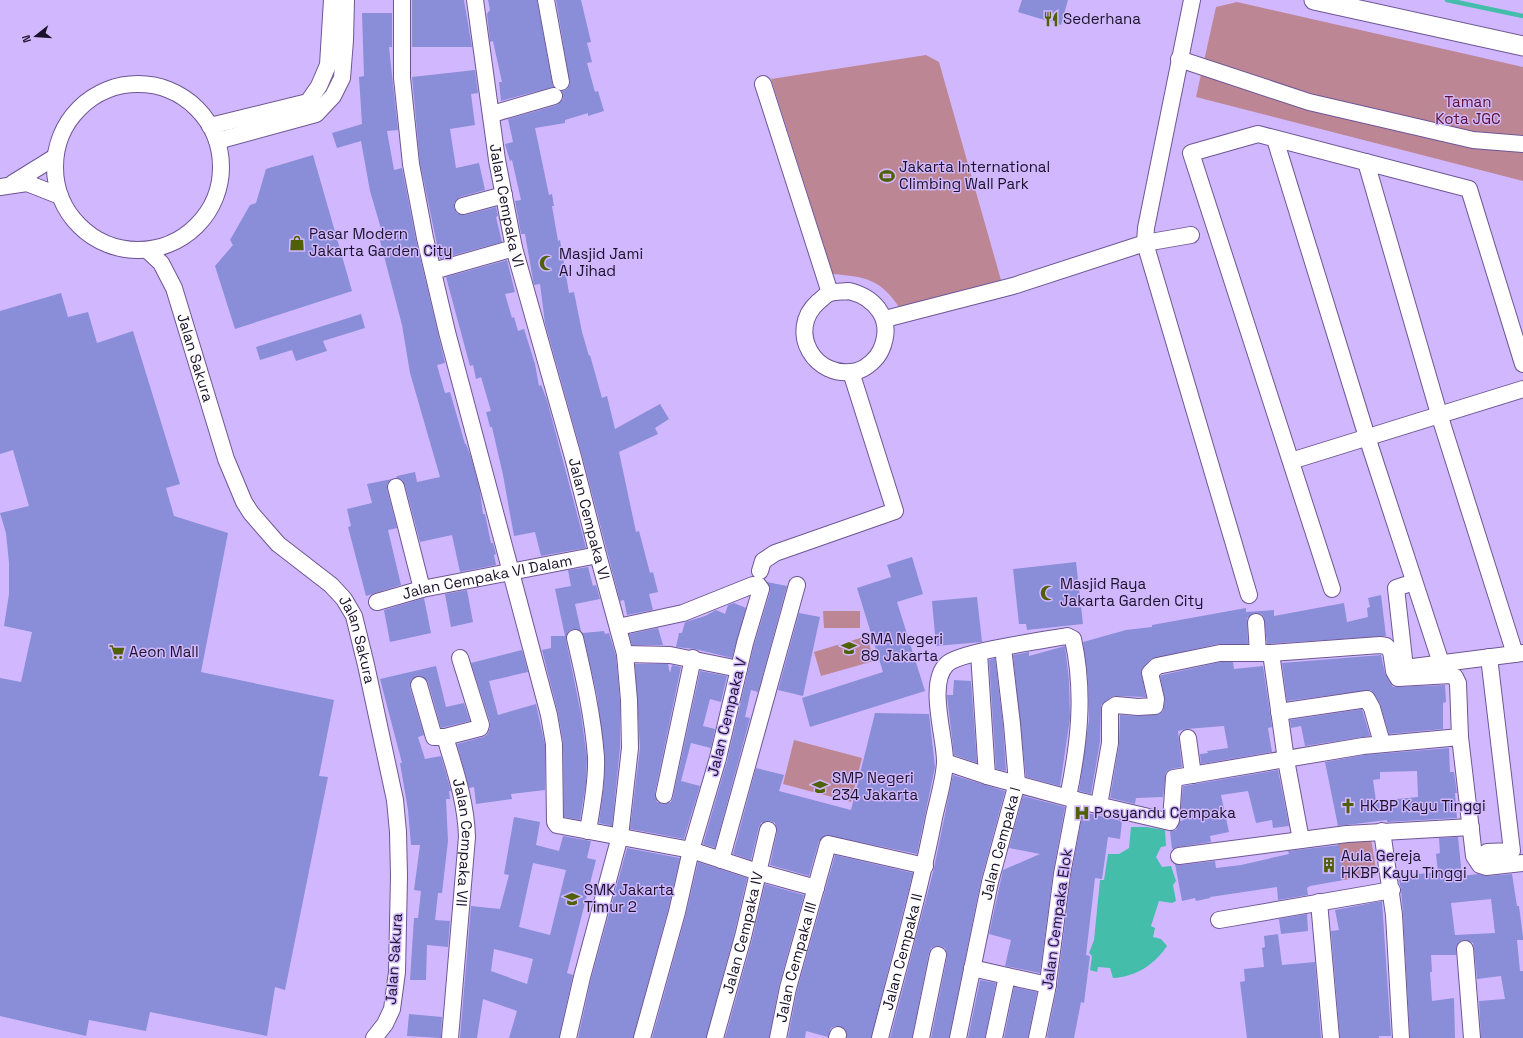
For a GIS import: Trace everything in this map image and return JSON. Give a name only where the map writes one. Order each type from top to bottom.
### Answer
[{"type":"street","points":[[210,126],[308,102],[319,86],[328,65],[332,0]]},
{"type":"street","points":[[217,141],[316,114],[333,96],[342,78],[346,0]]},
{"type":"street","points":[[402,0],[402,78],[411,164],[425,238],[447,332],[512,573],[552,729],[555,778],[554,821],[558,825],[691,850]]},
{"type":"street","name":"Jalan Cempaka VI","points":[[475,0],[504,195],[514,248],[571,449],[625,654],[629,700],[630,748],[620,836],[582,977],[568,1038]]},
{"type":"street","points":[[492,114],[557,89],[546,0]]},
{"type":"street","points":[[1192,0],[1146,228],[1145,243],[1249,595]]},
{"type":"street","points":[[1314,0],[1523,46]]},
{"type":"street","points":[[1179,59],[1309,102],[1473,140],[1523,144]]},
{"type":"street","points":[[147,84],[172,91],[194,106],[210,126],[217,141],[221,164],[220,177],[213,202],[199,224],[172,243],[147,250],[128,250],[115,247],[92,236],[73,218],[60,196],[56,183],[55,157],[62,132],[77,110],[97,94],[121,85],[147,84]]},
{"type":"street","points":[[763,84],[830,293]]},
{"type":"street","points":[[1332,589],[1191,154],[1258,134],[1469,189],[1523,364]]},
{"type":"street","points":[[1275,138],[1367,437],[1441,663]]},
{"type":"street","points":[[4,186],[39,168],[55,157]]},
{"type":"street","points":[[1366,162],[1439,414],[1519,653],[1405,668],[1396,588],[1414,582]]},
{"type":"street","points":[[4,186],[27,183],[60,196]]},
{"type":"street","points":[[464,206],[504,195]]},
{"type":"street","points":[[885,319],[1013,286],[1145,243],[1191,235]]},
{"type":"street","name":"Jalan Sakura","points":[[172,243],[171,257],[174,288]]},
{"type":"street","points":[[433,271],[514,248]]},
{"type":"street","name":"Jalan Sakura","points":[[147,250],[162,263],[174,288],[226,459],[244,502],[251,513],[278,544],[336,590],[344,599],[354,616],[395,800],[398,832],[399,876],[397,972],[392,1009],[385,1024],[374,1038]]},
{"type":"street","points":[[848,291],[866,297],[873,303],[885,319],[885,336],[880,353],[868,366],[851,372],[833,371],[825,367],[812,355],[807,346],[805,329],[806,320],[816,304],[830,293],[848,291]]},
{"type":"street","points":[[618,627],[684,612],[753,585],[759,578],[763,561],[775,553],[895,511],[851,372]]},
{"type":"street","points":[[1291,461],[1523,389]]},
{"type":"street","points":[[396,487],[422,589]]},
{"type":"street","name":"Jalan Cempaka VI Dalam","points":[[377,602],[422,589],[512,573],[598,555]]},
{"type":"street","name":"Jalan Cempaka V","points":[[642,1038],[677,912],[691,850],[718,758],[761,589],[759,578]]},
{"type":"street","points":[[721,860],[797,585]]},
{"type":"street","points":[[1256,622],[1279,712],[1286,760],[1301,840]]},
{"type":"street","name":"Jalan Cempaka Elok","points":[[1003,648],[1067,636],[1073,639],[1080,686],[1080,717],[1072,799],[1048,985],[1037,1038]]},
{"type":"street","points":[[575,638],[584,676],[596,757],[594,794],[588,830]]},
{"type":"street","points":[[1099,805],[1110,743],[1110,709],[1116,705],[1138,707],[1155,706],[1156,699],[1150,673],[1159,665],[1220,653],[1264,653],[1380,645],[1390,648],[1394,671],[1398,678],[1451,675],[1455,677],[1458,683],[1460,737],[1471,827],[1480,852],[1477,861],[1486,867],[1523,867]]},
{"type":"street","name":"Jalan Cempaka II","points":[[880,1038],[924,866],[945,762],[937,698],[942,670],[947,663],[956,657],[1003,648]]},
{"type":"street","name":"Jalan Cempaka I","points":[[958,1038],[990,882],[1017,783],[1003,648]]},
{"type":"street","points":[[979,653],[987,776]]},
{"type":"street","points":[[625,654],[660,654],[693,658],[740,669]]},
{"type":"street","points":[[1480,852],[1512,851],[1489,657]]},
{"type":"street","points":[[419,685],[432,735],[434,737],[446,737],[477,729],[481,726],[460,658]]},
{"type":"street","points":[[664,795],[693,658]]},
{"type":"street","points":[[1279,712],[1366,699],[1372,708],[1382,743]]},
{"type":"street","name":"Jalan Cempaka VII","points":[[446,737],[467,820],[467,837],[450,1038]]},
{"type":"street","points":[[945,762],[987,776],[1072,799],[1169,822],[1171,820],[1173,779],[1382,743],[1460,737]]},
{"type":"street","points":[[1188,738],[1193,776]]},
{"type":"street","points":[[1179,856],[1382,831],[1471,827]]},
{"type":"street","points":[[758,872],[768,830]]},
{"type":"street","points":[[1382,831],[1392,890],[1401,1038]]},
{"type":"street","name":"Jalan Cempaka III","points":[[778,1038],[790,981],[828,844],[924,866]]},
{"type":"street","name":"Jalan Cempaka IV","points":[[691,850],[758,872],[743,937],[715,1038]]},
{"type":"street","name":"Jalan Cempaka III","points":[[758,872],[816,888]]},
{"type":"street","points":[[1219,920],[1392,890]]},
{"type":"street","points":[[1320,902],[1331,1038]]},
{"type":"street","points":[[1465,950],[1472,1038]]},
{"type":"street","points":[[921,1038],[938,955]]},
{"type":"street","points":[[972,968],[1048,985]]},
{"type":"street","points":[[994,1038],[1007,976]]},
{"type":"green space","name":"Taman Kota JGC","points":[[1237,2],[1523,67],[1523,181],[1196,97],[1216,7]]},
{"type":"green space","name":"Jakarta International Climbing Wall Park","points":[[926,55],[939,62],[1001,280],[899,307],[885,290],[871,281],[855,276],[833,274],[771,79]]},
{"type":"green space","points":[[823,611],[860,611],[860,628],[824,628]]},
{"type":"green space","points":[[867,636],[874,661],[821,676],[814,652]]},
{"type":"green space","points":[[794,740],[862,758],[851,802],[783,784]]},
{"type":"green space","points":[[1371,839],[1377,875],[1344,880],[1338,844]]},
{"type":"shaded area","points":[[1131,827],[1146,827],[1165,830],[1166,846],[1161,847],[1156,857],[1162,867],[1171,866],[1176,881],[1173,885],[1176,901],[1172,903],[1159,901],[1151,926],[1155,928],[1153,937],[1161,939],[1167,946],[1162,953],[1151,964],[1137,972],[1113,978],[1110,968],[1098,967],[1097,972],[1090,970],[1092,956],[1089,953],[1094,940],[1100,880],[1104,880],[1108,854],[1119,854],[1129,848]]},
{"type":"building","points":[[412,0],[464,0],[472,47],[412,47]]},
{"type":"building","points":[[488,0],[537,0],[553,87],[501,101],[499,82],[502,82],[493,41],[490,42],[487,14],[490,10]]},
{"type":"building","points":[[556,0],[581,0],[591,42],[587,43],[592,62],[587,63],[595,92],[598,91],[604,111],[588,116],[588,113],[565,120],[565,123],[535,128],[549,195],[552,194],[554,206],[552,206],[558,241],[560,240],[569,293],[574,292],[582,332],[589,356],[590,355],[602,398],[607,396],[615,429],[660,404],[669,419],[655,428],[658,434],[619,452],[636,532],[639,531],[650,573],[653,572],[658,592],[649,594],[653,610],[627,615],[624,600],[620,601],[582,455],[545,323],[540,284],[534,285],[525,234],[521,234],[515,201],[521,200],[512,160],[510,161],[505,144],[513,142],[508,119],[557,105],[563,99],[562,91],[567,89],[570,85]]},
{"type":"building","name":"Sederhana","points":[[1022,0],[1068,0],[1061,25],[1018,12]]},
{"type":"building","points":[[362,13],[392,13],[392,47],[389,47],[398,130],[387,131],[394,170],[402,168],[416,240],[445,363],[437,365],[445,393],[450,392],[465,444],[471,457],[480,491],[483,514],[485,514],[491,543],[493,543],[496,554],[494,555],[496,565],[460,572],[452,535],[420,542],[405,485],[402,480],[396,478],[397,476],[415,472],[417,482],[440,477],[410,373],[402,325],[378,233],[382,232],[370,191],[361,141],[337,148],[332,133],[362,124],[359,77],[364,76]]},
{"type":"building","points":[[475,70],[478,93],[471,94],[475,125],[450,129],[456,168],[479,163],[485,190],[460,197],[454,203],[454,208],[457,213],[465,215],[496,207],[498,216],[496,217],[502,242],[440,259],[420,163],[412,77]]},
{"type":"building","points":[[313,155],[352,291],[235,329],[215,266],[233,245],[230,240],[250,205],[256,203],[266,169]]},
{"type":"building","points":[[507,260],[515,292],[505,294],[512,318],[514,317],[518,331],[524,329],[535,364],[539,386],[541,385],[547,400],[586,548],[541,556],[535,532],[514,536],[503,475],[492,427],[490,427],[486,412],[491,411],[481,377],[476,379],[473,365],[470,366],[446,277]]},
{"type":"building","name":"Aeon Mall","points":[[61,293],[68,317],[88,312],[97,343],[133,331],[180,484],[166,488],[174,516],[228,533],[201,672],[334,700],[319,776],[328,777],[285,990],[275,987],[267,1036],[150,1012],[146,1031],[89,1020],[86,1036],[0,1016],[0,678],[21,682],[32,632],[4,626],[9,594],[9,563],[6,533],[0,513],[29,506],[13,450],[0,454],[0,311]]},
{"type":"building","points":[[361,314],[365,328],[323,341],[327,351],[296,361],[292,350],[260,360],[256,347]]},
{"type":"building","points":[[392,479],[387,484],[387,489],[397,528],[388,530],[401,585],[366,596],[348,527],[351,526],[347,509],[372,503],[367,484]]},
{"type":"building","points":[[912,557],[923,594],[897,602],[925,691],[810,727],[802,698],[883,672],[857,588],[891,577],[887,565]]},
{"type":"building","name":"Masjid Raya Jakarta Garden City","points":[[1076,562],[1083,624],[1027,630],[1026,624],[1019,624],[1013,569]]},
{"type":"building","points":[[588,567],[593,586],[596,585],[600,599],[575,604],[581,631],[573,629],[569,631],[566,640],[581,714],[587,758],[586,783],[580,820],[564,817],[563,742],[558,713],[542,650],[551,648],[551,636],[565,636],[555,589],[571,586],[568,570]]},
{"type":"building","points":[[767,582],[787,586],[758,692],[751,690],[745,717],[750,718],[715,848],[703,844],[727,761],[754,645],[770,592]]},
{"type":"building","points":[[467,590],[473,622],[451,627],[445,594]]},
{"type":"building","points":[[1381,595],[1386,636],[1267,644],[1264,617],[1261,614],[1255,613],[1247,618],[1248,644],[1218,644],[1151,659],[1141,671],[1146,697],[1116,696],[1111,697],[1101,705],[1100,742],[1091,794],[1079,791],[1089,719],[1088,679],[1083,642],[1126,630],[1152,627],[1152,625],[1246,608],[1246,612],[1274,610],[1274,616],[1344,603],[1347,622],[1368,617],[1367,608],[1370,607],[1368,598]]},
{"type":"building","points":[[977,597],[982,642],[936,646],[932,601]]},
{"type":"building","points":[[424,598],[431,633],[390,642],[384,610]]},
{"type":"building","points":[[734,603],[746,608],[732,658],[695,649],[676,647],[679,633],[682,633],[685,622],[705,616],[716,610],[725,614],[728,605]]},
{"type":"building","points":[[799,613],[820,617],[803,696],[778,690]]},
{"type":"building","points":[[658,628],[663,645],[632,645],[629,634]]},
{"type":"building","points":[[604,631],[605,634],[609,633],[616,656],[620,701],[620,748],[612,826],[599,823],[604,785],[605,756],[597,695],[583,633]]},
{"type":"building","points":[[1065,646],[1069,680],[1070,718],[1060,786],[1026,777],[1013,655],[1029,652],[1029,656]]},
{"type":"building","points":[[522,650],[528,672],[489,681],[498,715],[536,704],[545,745],[545,790],[511,794],[512,799],[476,804],[474,787],[469,788],[457,744],[487,735],[490,728],[490,722],[471,663]]},
{"type":"building","points":[[1381,655],[1385,673],[1393,687],[1445,685],[1446,702],[1443,703],[1443,729],[1389,734],[1380,704],[1371,690],[1287,701],[1282,663]]},
{"type":"building","points":[[995,658],[1003,725],[1006,771],[996,769],[989,660]]},
{"type":"building","points":[[1221,662],[1233,662],[1234,669],[1263,666],[1272,727],[1268,728],[1272,752],[1201,764],[1200,754],[1208,753],[1207,751],[1228,748],[1224,726],[1178,731],[1182,767],[1172,769],[1166,773],[1163,797],[1136,798],[1135,804],[1110,798],[1119,745],[1120,715],[1138,716],[1159,714],[1163,711],[1165,700],[1160,676]]},
{"type":"building","points":[[635,664],[668,664],[670,673],[672,665],[681,667],[655,793],[657,802],[662,804],[671,802],[673,797],[700,671],[727,676],[721,702],[710,699],[703,726],[715,729],[711,748],[691,743],[681,781],[700,786],[684,839],[630,829],[640,748]]},
{"type":"building","points":[[436,666],[446,707],[464,703],[470,721],[441,728],[428,682],[421,676],[412,679],[410,688],[424,735],[418,737],[425,759],[441,756],[451,791],[449,791],[450,799],[446,799],[448,841],[442,893],[438,893],[435,920],[450,921],[448,947],[427,945],[426,980],[410,980],[414,918],[418,918],[421,891],[414,890],[420,845],[411,845],[408,810],[400,763],[402,763],[380,679]]},
{"type":"building","points":[[954,680],[971,681],[977,763],[954,755],[947,695],[953,695]]},
{"type":"building","points":[[1362,709],[1370,736],[1305,746],[1301,726],[1291,728],[1290,720]]},
{"type":"building","points":[[875,713],[929,714],[935,767],[917,854],[826,835],[819,841],[809,876],[770,865],[777,832],[775,823],[770,821],[761,823],[759,827],[751,860],[733,854],[756,768],[784,775],[779,791],[851,810]]},
{"type":"building","points":[[1449,748],[1450,772],[1454,772],[1457,793],[1455,793],[1457,818],[1387,822],[1387,820],[1338,826],[1325,762],[1364,755]],"holes":[[[1417,771],[1418,797],[1376,801],[1373,780],[1380,779],[1380,772]]]},
{"type":"building","points":[[1278,770],[1289,826],[1273,828],[1272,820],[1256,823],[1248,791],[1221,795],[1229,832],[1210,836],[1211,842],[1172,849],[1170,831],[1176,830],[1180,821],[1184,820],[1181,807],[1183,786]]},
{"type":"building","points":[[953,775],[1005,791],[981,880],[949,1038],[931,1038],[947,957],[945,948],[940,946],[931,948],[929,953],[912,1038],[890,1038],[934,868]]},
{"type":"building","points":[[1023,796],[1065,807],[1053,873],[1040,973],[1005,966],[1011,940],[989,934],[1003,870],[1040,854],[1009,848]]},
{"type":"building","points":[[1083,812],[1122,821],[1120,839],[1108,837],[1102,879],[1095,878],[1086,955],[1090,956],[1084,1003],[1081,1002],[1074,1038],[1049,1038],[1047,1037],[1057,987],[1071,875]]},
{"type":"building","points":[[514,817],[540,822],[536,845],[559,851],[563,836],[591,841],[587,858],[596,860],[567,973],[573,975],[559,1038],[509,1038],[517,1011],[483,999],[477,1038],[460,1038],[471,906],[500,909],[509,875],[504,874]],"holes":[[[533,863],[566,870],[550,935],[519,927]],[[494,949],[533,959],[527,984],[491,971]]]},
{"type":"building","points":[[1458,837],[1462,876],[1478,874],[1487,876],[1512,874],[1517,906],[1519,906],[1523,937],[1523,940],[1517,940],[1520,971],[1523,971],[1523,1038],[1481,1038],[1479,1001],[1505,999],[1501,976],[1477,979],[1473,943],[1465,940],[1457,945],[1456,955],[1431,955],[1432,972],[1430,972],[1432,1001],[1454,998],[1455,1038],[1410,1038],[1403,914],[1401,889],[1398,876],[1438,872],[1436,854],[1440,853],[1439,838]],"holes":[[[1491,899],[1495,933],[1455,935],[1451,903]]]},
{"type":"building","points":[[1339,845],[1344,880],[1310,886],[1307,888],[1308,895],[1278,900],[1277,887],[1210,897],[1196,901],[1195,898],[1182,901],[1175,864],[1180,865],[1215,861],[1216,868],[1241,865],[1289,854],[1288,851]]},
{"type":"building","points":[[627,848],[680,858],[668,910],[633,1038],[578,1038],[591,979]]},
{"type":"building","points":[[835,855],[913,873],[871,1038],[847,1038],[845,1029],[836,1026],[831,1028],[828,1037],[806,1031],[805,1038],[788,1038],[797,990]]},
{"type":"building","points":[[698,862],[747,878],[734,935],[706,1038],[652,1038],[686,914]]},
{"type":"building","points":[[765,884],[804,895],[779,986],[769,1038],[725,1038],[752,940]]},
{"type":"building","points":[[1382,901],[1391,1036],[1379,1036],[1379,1038],[1340,1038],[1331,931],[1339,930],[1335,910]]},
{"type":"building","points":[[1307,914],[1308,931],[1281,934],[1279,919]]},
{"type":"building","points":[[1278,934],[1282,965],[1315,962],[1321,1038],[1247,1038],[1240,982],[1245,981],[1244,969],[1264,967],[1262,948],[1265,947],[1264,936]]},
{"type":"building","points":[[980,980],[996,983],[985,1038],[968,1038]]},
{"type":"building","points":[[1014,987],[1037,992],[1028,1038],[1004,1038]]},
{"type":"building","points":[[409,1014],[442,1017],[441,1038],[407,1036]]},
{"type":"waterway","points":[[1447,0],[1523,16]]},
{"type":"place","name":"Sederhana","points":[[1051,19]]},
{"type":"place","name":"Jakarta International Climbing Wall Park","points":[[887,176]]},
{"type":"place","name":"Pasar Modern Jakarta Garden City","points":[[297,243]]},
{"type":"place","name":"Masjid Jami Al Jihad","points":[[547,263]]},
{"type":"place","name":"Masjid Raya Jakarta Garden City","points":[[1048,593]]},
{"type":"place","name":"SMA Negeri 89 Jakarta","points":[[849,648]]},
{"type":"place","name":"Aeon Mall","points":[[117,652]]},
{"type":"place","name":"SMP Negeri 234 Jakarta","points":[[820,787]]},
{"type":"place","name":"HKBP Kayu Tinggi","points":[[1348,806]]},
{"type":"place","name":"Posyandu Cempaka","points":[[1082,813]]},
{"type":"place","name":"Aula Gereja HKBP Kayu Tinggi","points":[[1329,865]]},
{"type":"place","name":"SMK Jakarta Timur 2","points":[[572,899]]}]
